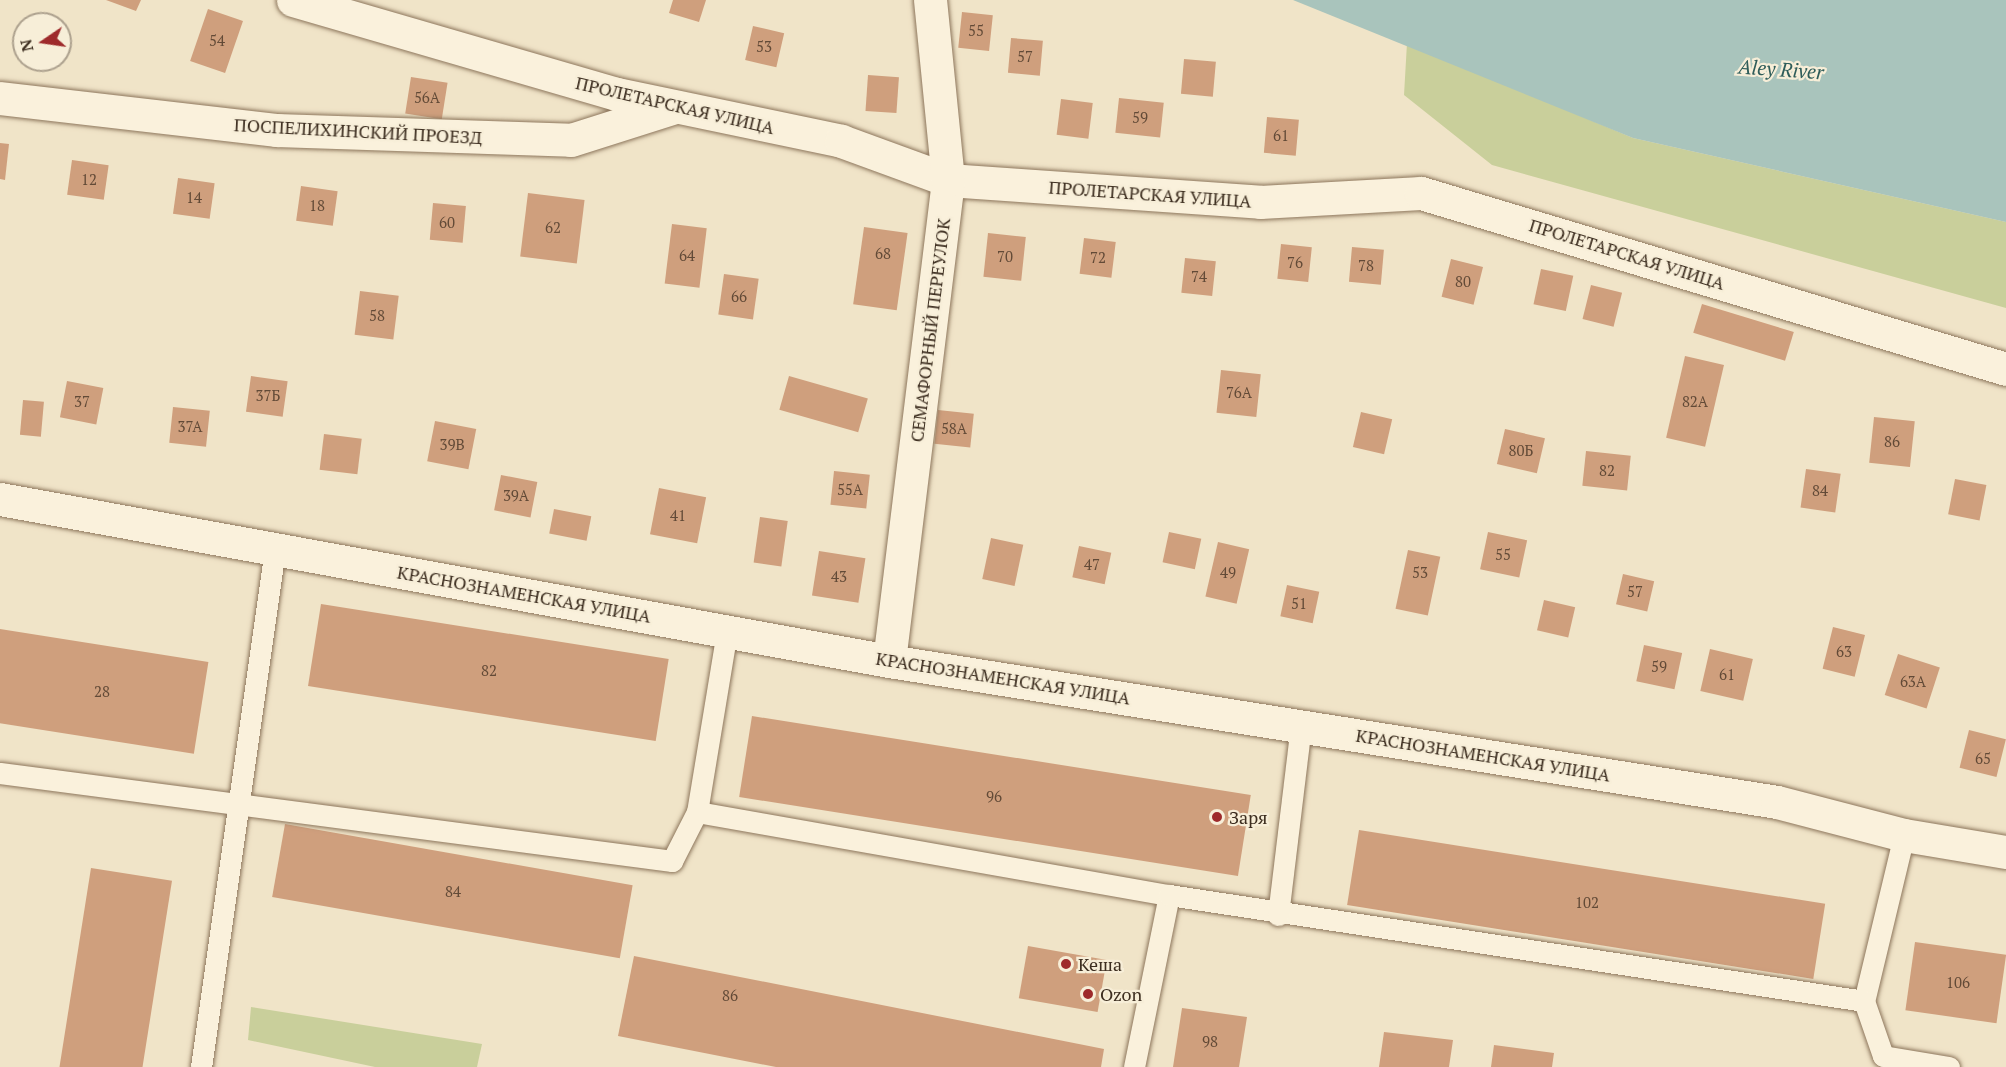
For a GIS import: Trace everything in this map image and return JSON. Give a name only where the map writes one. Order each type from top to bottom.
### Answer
[{"type":"street","name":"ПРОЛЕТАРСКАЯ УЛИЦА","points":[[293,0],[676,107],[841,141],[948,180],[1260,202],[1421,193],[2006,369]]},
{"type":"street","name":"СЕМАФОРНЫЙ ПЕРЕУЛОК","points":[[889,661],[948,180],[930,0]]},
{"type":"street","name":"ПОСПЕЛИХИНСКИЙ ПРОЕЗД","points":[[0,98],[276,130],[571,140],[676,107]]},
{"type":"street","name":"КРАСНОЗНАМЕНСКАЯ УЛИЦА","points":[[0,499],[889,661],[1777,802],[1904,835],[2006,852]]},
{"type":"lane","points":[[201,1067],[275,549]]},
{"type":"lane","points":[[0,773],[237,806],[672,861],[697,812],[728,631]]},
{"type":"lane","points":[[1278,915],[1301,726]]},
{"type":"lane","points":[[697,812],[1278,915],[1864,1001]]},
{"type":"lane","points":[[1904,835],[1864,1001],[1883,1056],[1949,1067]]},
{"type":"lane","points":[[1134,1067],[1169,895]]},
{"type":"green space","points":[[1407,43],[1633,138],[2006,222],[2006,308],[1492,165],[1404,95]]},
{"type":"green space","points":[[251,1007],[482,1044],[477,1067],[375,1067],[248,1040]]},
{"type":"water","name":"Aley River","points":[[1293,0],[2006,0],[2006,222],[1633,138]]},
{"type":"building","points":[[106,0],[141,0],[136,11]]},
{"type":"building","points":[[673,0],[706,0],[699,22],[669,13]]},
{"type":"building","points":[[208,9],[243,21],[225,73],[190,61]]},
{"type":"building","points":[[962,12],[993,15],[989,51],[958,48]]},
{"type":"building","points":[[753,26],[784,33],[776,67],[745,60]]},
{"type":"building","points":[[1011,38],[1043,41],[1040,76],[1008,73]]},
{"type":"building","points":[[1184,59],[1216,62],[1213,97],[1181,94]]},
{"type":"building","points":[[868,75],[899,77],[896,113],[865,111]]},
{"type":"building","points":[[411,77],[448,83],[442,119],[405,114]]},
{"type":"building","points":[[1119,98],[1164,103],[1160,138],[1115,133]]},
{"type":"building","points":[[1061,99],[1093,103],[1088,139],[1057,135]]},
{"type":"building","points":[[1267,117],[1299,120],[1296,156],[1264,153]]},
{"type":"building","points":[[0,143],[9,144],[5,180],[0,179]]},
{"type":"building","points":[[72,160],[109,165],[104,200],[67,195]]},
{"type":"building","points":[[178,178],[215,183],[210,219],[173,214]]},
{"type":"building","points":[[301,186],[338,191],[333,226],[296,221]]},
{"type":"building","points":[[528,193],[585,200],[577,263],[520,257]]},
{"type":"building","points":[[433,203],[466,206],[463,243],[430,240]]},
{"type":"building","points":[[672,224],[707,228],[699,288],[665,284]]},
{"type":"building","points":[[864,227],[908,233],[897,310],[853,304]]},
{"type":"building","points":[[988,233],[1026,237],[1021,281],[983,277]]},
{"type":"building","points":[[1084,238],[1116,242],[1111,278],[1080,274]]},
{"type":"building","points":[[1281,244],[1312,247],[1308,282],[1277,279]]},
{"type":"building","points":[[1352,247],[1384,250],[1381,285],[1349,282]]},
{"type":"building","points":[[1185,258],[1216,261],[1212,296],[1181,293]]},
{"type":"building","points":[[1451,259],[1483,267],[1474,305],[1442,297]]},
{"type":"building","points":[[1541,269],[1573,276],[1566,311],[1534,304]]},
{"type":"building","points":[[724,274],[759,279],[753,319],[718,315]]},
{"type":"building","points":[[1591,285],[1622,293],[1614,327],[1583,319]]},
{"type":"building","points":[[360,291],[399,296],[393,339],[355,335]]},
{"type":"building","points":[[1702,304],[1794,332],[1785,361],[1693,333]]},
{"type":"building","points":[[1685,356],[1724,365],[1705,447],[1666,438]]},
{"type":"building","points":[[1221,370],[1261,374],[1256,417],[1217,413]]},
{"type":"building","points":[[251,376],[288,381],[283,417],[246,412]]},
{"type":"building","points":[[789,376],[868,399],[858,432],[779,410]]},
{"type":"building","points":[[67,381],[103,388],[96,424],[60,417]]},
{"type":"building","points":[[23,400],[44,402],[41,437],[20,435]]},
{"type":"building","points":[[173,407],[210,411],[206,447],[169,443]]},
{"type":"building","points":[[938,410],[974,414],[970,448],[934,444]]},
{"type":"building","points":[[1361,412],[1392,419],[1384,454],[1353,447]]},
{"type":"building","points":[[1874,417],[1915,421],[1910,467],[1869,463]]},
{"type":"building","points":[[435,421],[476,429],[468,469],[427,461]]},
{"type":"building","points":[[1505,429],[1545,438],[1537,473],[1497,464]]},
{"type":"building","points":[[324,434],[362,439],[357,474],[320,470]]},
{"type":"building","points":[[1586,451],[1631,456],[1627,491],[1582,486]]},
{"type":"building","points":[[1806,469],[1841,474],[1835,512],[1801,508]]},
{"type":"building","points":[[834,471],[870,475],[866,509],[830,505]]},
{"type":"building","points":[[501,475],[537,482],[530,517],[494,510]]},
{"type":"building","points":[[1955,479],[1986,485],[1980,520],[1948,514]]},
{"type":"building","points":[[659,488],[706,497],[697,543],[650,534]]},
{"type":"building","points":[[554,509],[591,516],[587,541],[549,534]]},
{"type":"building","points":[[760,517],[788,521],[781,566],[754,563]]},
{"type":"building","points":[[1169,532],[1201,539],[1195,569],[1163,562]]},
{"type":"building","points":[[1488,532],[1527,540],[1519,577],[1480,569]]},
{"type":"building","points":[[991,538],[1023,545],[1015,586],[982,579]]},
{"type":"building","points":[[1218,542],[1249,549],[1237,604],[1205,597]]},
{"type":"building","points":[[1079,546],[1111,553],[1105,584],[1072,577]]},
{"type":"building","points":[[1408,550],[1440,557],[1428,616],[1396,609]]},
{"type":"building","points":[[819,551],[865,558],[858,603],[812,595]]},
{"type":"building","points":[[1623,574],[1654,581],[1647,611],[1616,604]]},
{"type":"building","points":[[1287,585],[1319,592],[1313,623],[1280,616]]},
{"type":"building","points":[[1544,600],[1575,607],[1568,637],[1537,630]]},
{"type":"building","points":[[321,604],[669,659],[656,741],[308,686]]},
{"type":"building","points":[[1833,627],[1865,635],[1855,677],[1823,669]]},
{"type":"building","points":[[0,629],[208,662],[194,754],[0,723]]},
{"type":"building","points":[[1644,645],[1682,653],[1674,689],[1636,681]]},
{"type":"building","points":[[1710,649],[1753,659],[1743,701],[1700,691]]},
{"type":"building","points":[[1898,654],[1940,668],[1927,708],[1885,695]]},
{"type":"building","points":[[752,716],[1251,795],[1238,876],[739,797]]},
{"type":"building","points":[[1969,730],[2006,739],[1996,777],[1960,768]]},
{"type":"building","points":[[285,824],[633,885],[620,958],[272,897]]},
{"type":"building","points":[[1359,830],[1825,904],[1813,979],[1347,905]]},
{"type":"building","points":[[91,868],[172,881],[143,1067],[59,1067]]},
{"type":"building","points":[[1915,942],[2006,955],[1997,1023],[1905,1010]]},
{"type":"building","points":[[1028,946],[1107,960],[1098,1012],[1019,998]]},
{"type":"building","points":[[634,956],[1104,1049],[1101,1067],[776,1067],[618,1036]]},
{"type":"building","points":[[1182,1008],[1247,1017],[1239,1067],[1173,1067]]},
{"type":"building","points":[[1384,1032],[1453,1040],[1449,1067],[1379,1067]]},
{"type":"building","points":[[1494,1045],[1554,1053],[1552,1067],[1491,1067]]},
{"type":"place","name":"Заря","points":[[1217,817]]},
{"type":"place","name":"Кеша","points":[[1066,964]]},
{"type":"place","name":"Ozon","points":[[1088,994]]}]
